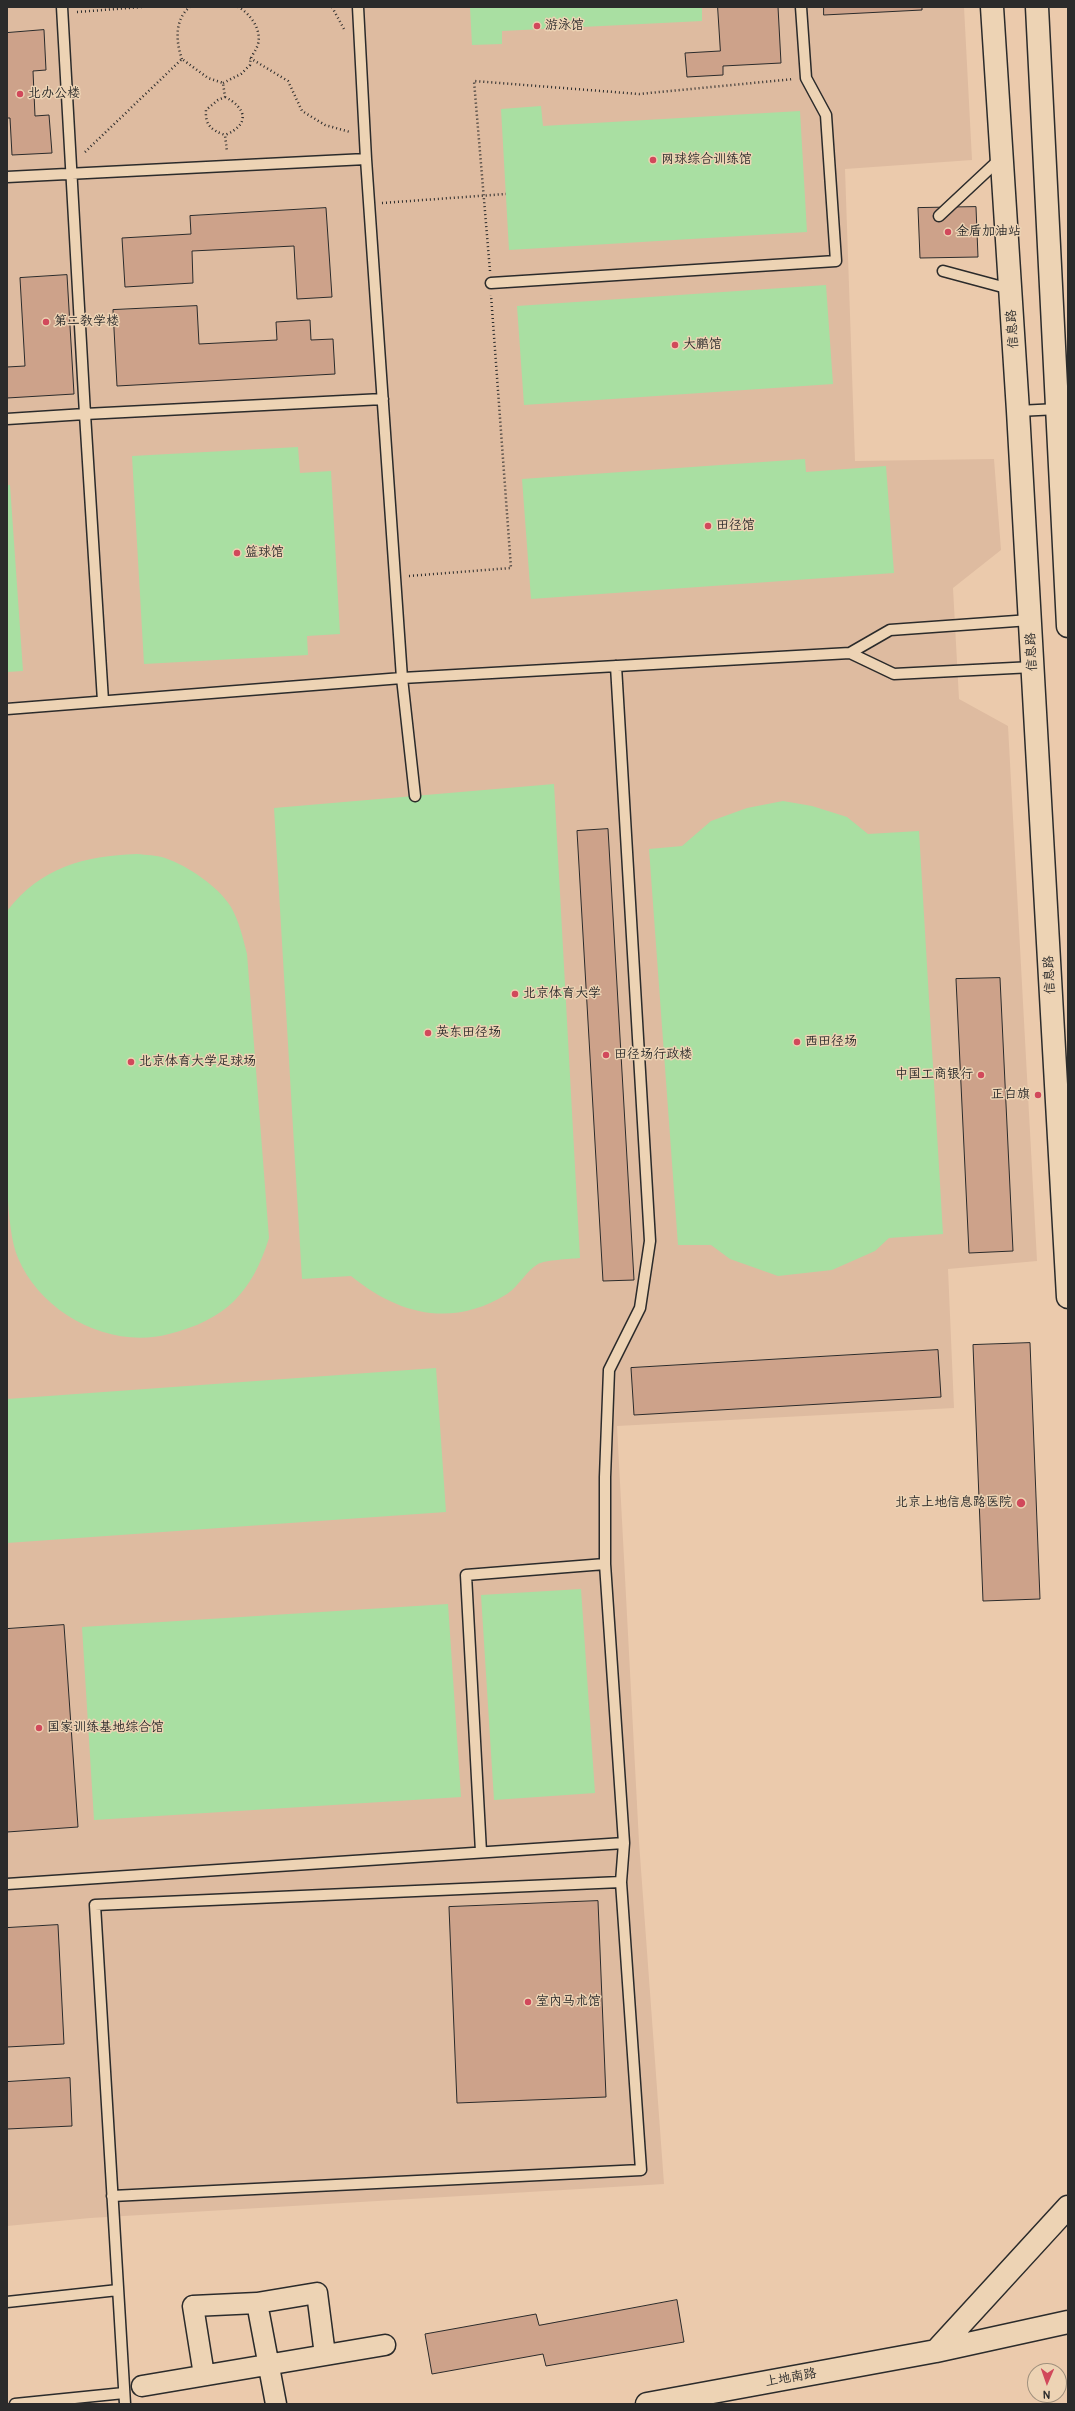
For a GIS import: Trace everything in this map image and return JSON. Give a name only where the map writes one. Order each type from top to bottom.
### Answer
[{"type":"main road","name":"信息路","points":[[992,7],[1018,411],[1068,1297]]},
{"type":"main road","points":[[1037,7],[1062,409],[1068,626]]},
{"type":"main road","points":[[936,2351],[1068,2207]]},
{"type":"main road","name":"上地南路","points":[[647,2404],[936,2351],[1068,2322]]},
{"type":"street","points":[[204,2375],[193,2306],[258,2303],[318,2293],[325,2355]]},
{"type":"street","points":[[258,2303],[276,2404]]},
{"type":"street","points":[[133,2389],[204,2375],[386,2345]]},
{"type":"lane","points":[[358,7],[366,160],[402,678],[415,796]]},
{"type":"lane","points":[[491,283],[836,261],[826,115],[806,78],[801,7]]},
{"type":"lane","points":[[62,10],[103,701]]},
{"type":"lane","points":[[939,216],[1001,158]]},
{"type":"lane","points":[[7,177],[72,169],[229,166],[366,160]]},
{"type":"lane","points":[[943,271],[1010,289]]},
{"type":"lane","points":[[7,419],[383,399]]},
{"type":"lane","points":[[1018,411],[1062,409]]},
{"type":"lane","points":[[7,709],[402,678],[850,653],[890,630],[1030,620]]},
{"type":"lane","points":[[850,653],[894,674],[1033,668]]},
{"type":"lane","points":[[112,2196],[641,2170],[621,1882],[624,1843],[605,1564],[605,1477],[609,1370],[640,1308],[650,1241],[616,666]]},
{"type":"lane","points":[[481,1852],[466,1575],[605,1564]]},
{"type":"lane","points":[[7,1884],[624,1843]]},
{"type":"lane","points":[[125,2404],[133,2389],[118,2290],[94,1905],[621,1882]]},
{"type":"lane","points":[[7,2302],[118,2290]]},
{"type":"lane","points":[[15,2404],[133,2389]]},
{"type":"path","points":[[62,10],[142,7]]},
{"type":"path","points":[[190,7],[184,12],[178,26],[177,46],[182,60],[208,78],[223,83],[241,74],[250,64],[250,58],[258,44],[258,28],[244,10],[238,7]]},
{"type":"path","points":[[250,58],[288,81],[302,111],[325,125],[345,132],[354,132]]},
{"type":"path","points":[[72,169],[182,60]]},
{"type":"path","points":[[395,577],[511,568],[491,283],[474,81],[639,94],[806,78]]},
{"type":"path","points":[[223,83],[225,97]]},
{"type":"path","points":[[225,97],[236,102],[242,109],[243,118],[235,131],[225,135],[212,130],[206,120],[206,110],[218,100],[225,97]]},
{"type":"path","points":[[225,135],[229,166]]},
{"type":"path","points":[[369,204],[506,194]]},
{"type":"shaded area","name":"北京体育大学","points":[[7,7],[964,7],[972,160],[845,169],[855,461],[994,459],[1001,550],[953,588],[959,699],[1008,726],[1037,1261],[948,1269],[954,1408],[617,1426],[639,1842],[664,2184],[90,2218],[7,2226]]},
{"type":"green space","name":"游泳馆","points":[[470,7],[702,7],[702,21],[502,31],[502,44],[472,45]]},
{"type":"green space","name":"网球综合训练馆","points":[[541,106],[543,126],[800,111],[807,232],[509,250],[501,109]]},
{"type":"green space","name":"大鹏馆","points":[[826,285],[833,384],[524,405],[517,306]]},
{"type":"green space","name":"篮球馆","points":[[298,447],[300,473],[331,471],[340,634],[307,636],[308,655],[144,664],[132,456]]},
{"type":"green space","name":"田径馆","points":[[805,459],[806,472],[886,466],[894,573],[531,599],[522,479]]},
{"type":"green space","points":[[7,485],[10,485],[23,671],[7,672]]},
{"type":"green space","name":"英东田径场","points":[[554,784],[580,1258],[538,1264],[507,1294],[486,1305],[466,1311],[446,1314],[407,1308],[388,1300],[351,1276],[302,1279],[274,808]]},
{"type":"green space","name":"西田径场","points":[[783,801],[812,806],[847,817],[868,834],[919,831],[943,1234],[889,1238],[875,1251],[832,1270],[778,1276],[730,1259],[711,1245],[678,1245],[649,849],[682,846],[711,821],[747,808]]},
{"type":"green space","name":"北京体育大学足球场","points":[[137,854],[165,858],[193,871],[210,884],[225,899],[234,912],[239,924],[247,954],[269,1238],[254,1274],[245,1289],[221,1312],[206,1321],[189,1328],[169,1334],[147,1338],[124,1337],[101,1331],[80,1323],[60,1310],[43,1295],[29,1278],[18,1258],[14,1245],[9,1211],[7,1172],[7,911],[20,896],[49,874],[82,861],[118,855]]},
{"type":"green space","points":[[436,1368],[446,1512],[7,1543],[7,1399]]},
{"type":"green space","points":[[581,1589],[595,1793],[494,1800],[481,1595]]},
{"type":"green space","points":[[448,1604],[461,1797],[94,1820],[82,1627]]},
{"type":"building","points":[[718,7],[778,7],[781,63],[723,66],[723,75],[687,77],[685,53],[720,51]]},
{"type":"building","points":[[824,7],[922,7],[922,10],[824,15]]},
{"type":"building","name":"北办公楼","points":[[44,30],[46,70],[33,71],[35,116],[49,115],[52,153],[12,155],[10,118],[7,118],[7,33]]},
{"type":"building","name":"金盾加油站","points":[[976,207],[978,257],[920,258],[918,208]]},
{"type":"building","points":[[326,208],[332,297],[297,299],[294,246],[192,251],[193,283],[125,287],[122,238],[191,234],[190,216]]},
{"type":"building","name":"第二教学楼","points":[[67,275],[74,394],[7,398],[7,367],[25,366],[20,278]]},
{"type":"building","points":[[197,306],[199,344],[277,340],[276,322],[310,320],[311,340],[333,339],[335,374],[117,386],[113,310]]},
{"type":"building","name":"田径场行政楼","points":[[608,829],[634,1280],[603,1281],[577,831]]},
{"type":"building","points":[[1000,978],[1013,1251],[969,1253],[956,979]]},
{"type":"building","points":[[1030,1343],[1040,1599],[983,1601],[973,1345]]},
{"type":"building","points":[[938,1350],[941,1397],[634,1415],[631,1368]]},
{"type":"building","name":"国家训练基地综合馆","points":[[64,1625],[78,1827],[7,1832],[7,1629]]},
{"type":"building","name":"室内马术馆","points":[[598,1901],[606,2097],[457,2103],[449,1907]]},
{"type":"building","points":[[58,1925],[64,2044],[7,2047],[7,1928]]},
{"type":"building","points":[[70,2078],[72,2126],[7,2129],[7,2082]]},
{"type":"building","points":[[677,2300],[684,2342],[546,2366],[543,2354],[432,2374],[425,2334],[536,2314],[539,2325]]},
{"type":"place","name":"游泳馆","points":[[537,26]]},
{"type":"place","name":"北办公楼","points":[[20,94]]},
{"type":"place","name":"网球综合训练馆","points":[[653,160]]},
{"type":"place","name":"金盾加油站","points":[[948,232]]},
{"type":"place","name":"第二教学楼","points":[[46,322]]},
{"type":"place","name":"大鹏馆","points":[[675,345]]},
{"type":"place","name":"田径馆","points":[[708,526]]},
{"type":"place","name":"篮球馆","points":[[237,553]]},
{"type":"place","name":"北京体育大学","points":[[515,994]]},
{"type":"place","name":"英东田径场","points":[[428,1033]]},
{"type":"place","name":"西田径场","points":[[797,1042]]},
{"type":"place","name":"田径场行政楼","points":[[606,1055]]},
{"type":"place","name":"北京体育大学足球场","points":[[131,1062]]},
{"type":"place","name":"中国工商银行","points":[[981,1075]]},
{"type":"place","name":"正白旗","points":[[1038,1095]]},
{"type":"place","name":"北京上地信息路医院","points":[[1021,1503]]},
{"type":"place","name":"国家训练基地综合馆","points":[[39,1728]]},
{"type":"place","name":"室内马术馆","points":[[528,2002]]}]
